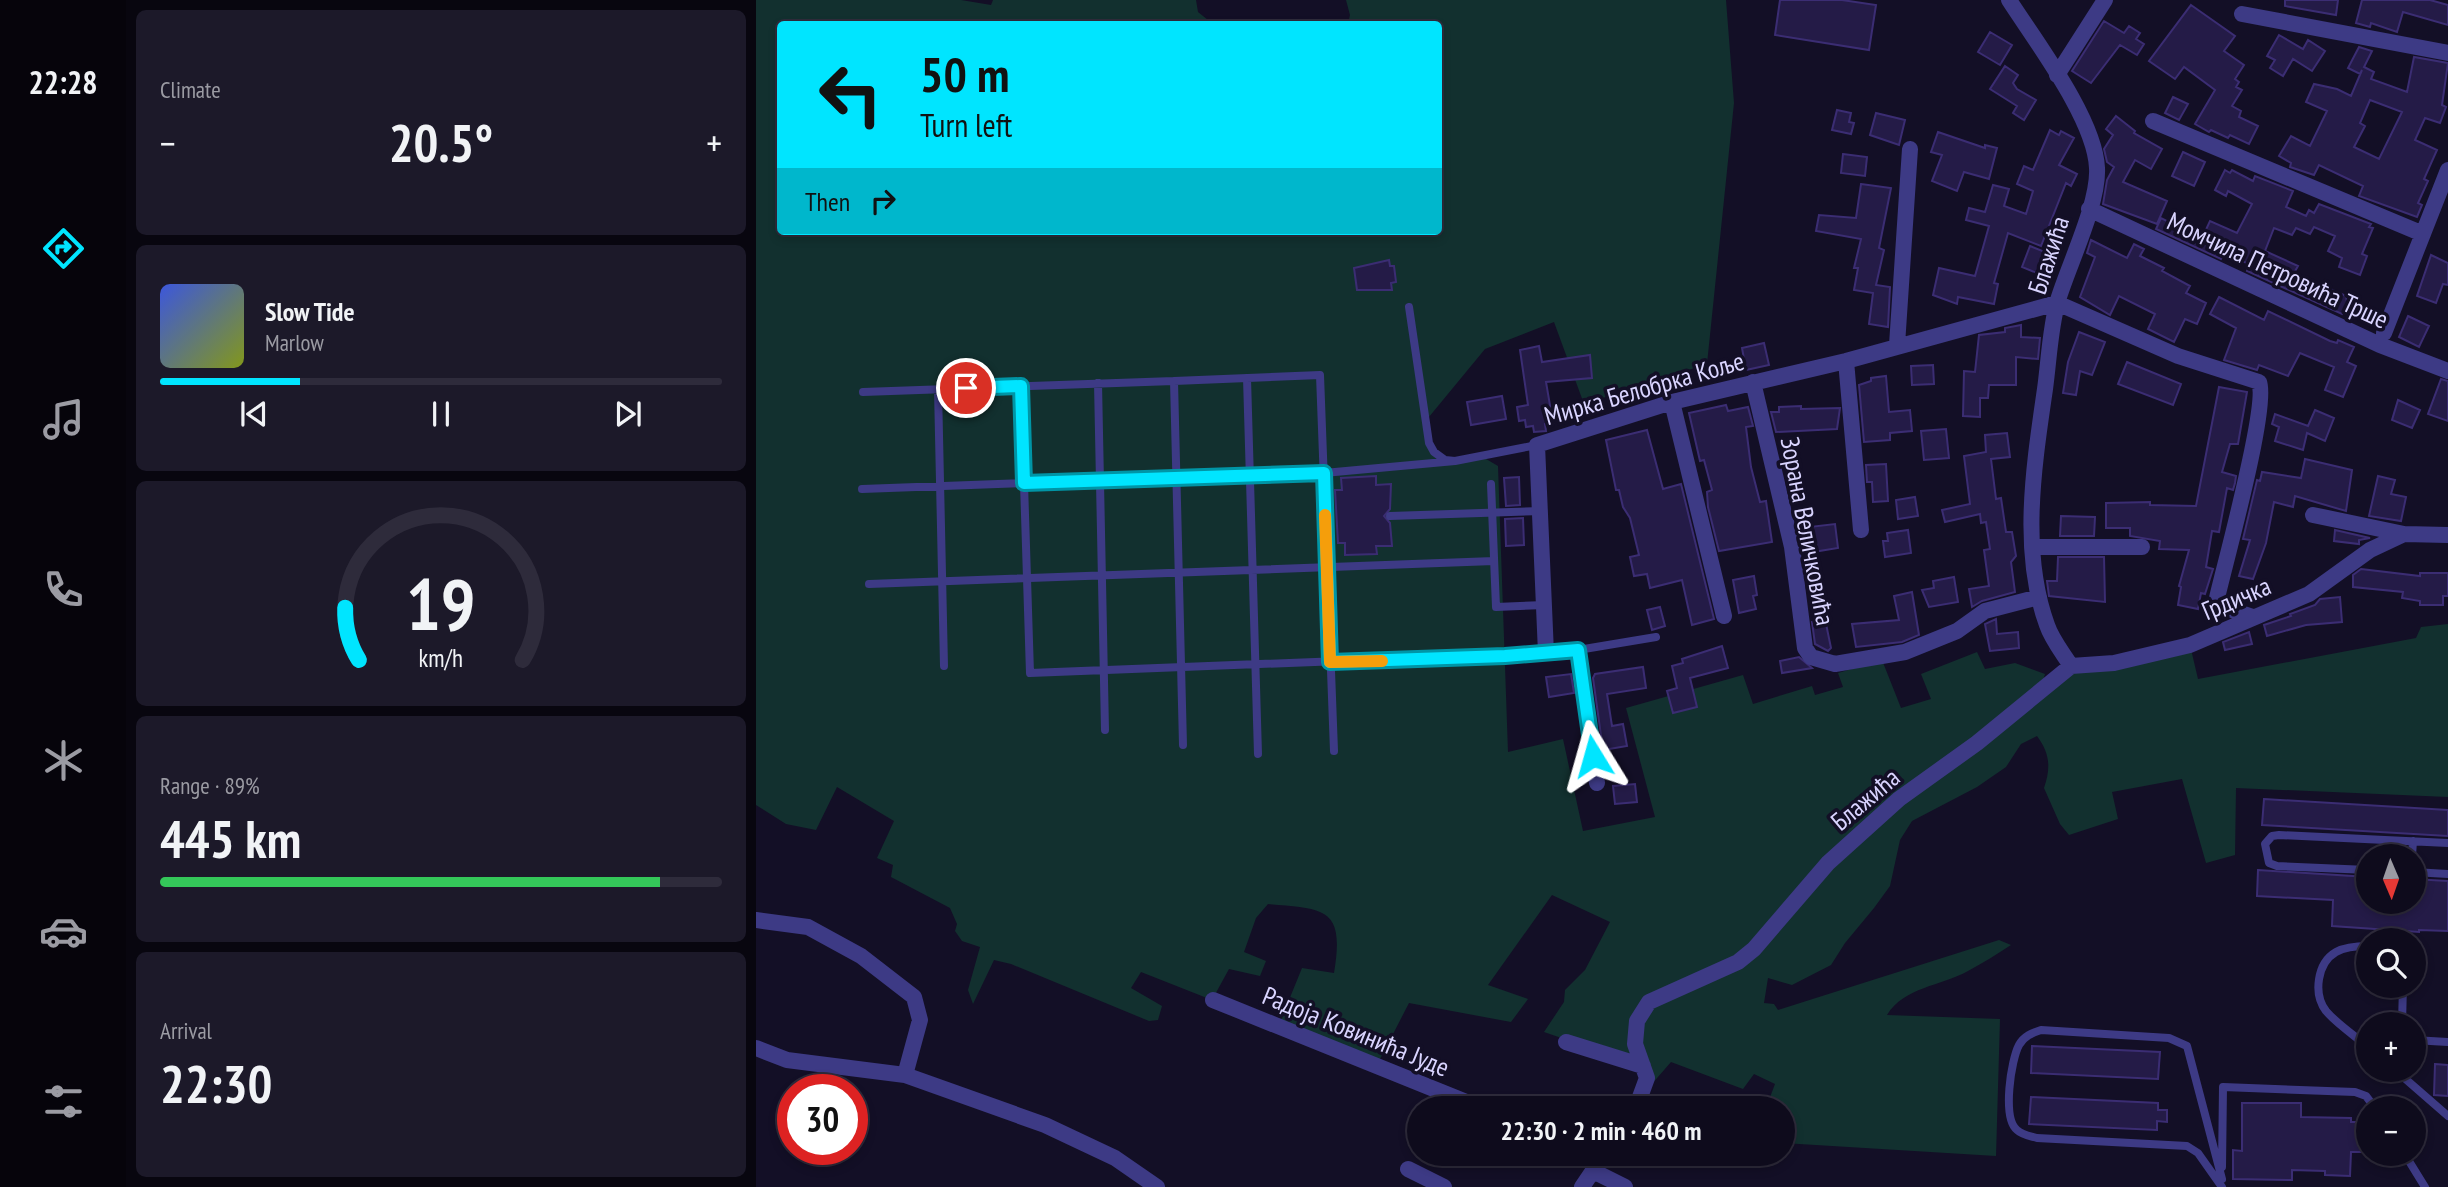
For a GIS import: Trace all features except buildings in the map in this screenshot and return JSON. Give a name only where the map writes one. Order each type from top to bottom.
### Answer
[{"type":"street","name":"Блажића","points":[[1640,1096],[1647,1078],[1635,1044],[1637,1021],[1649,1002],[1729,966],[1754,949],[1828,863],[1899,799],[1977,743],[2071,667],[2048,627],[2039,597],[2033,547],[2032,492],[2057,303],[2097,178],[2095,150],[2057,75],[2010,0]]},
{"type":"street","points":[[2057,75],[2105,0]]},
{"type":"street","points":[[2242,14],[2448,53]]},
{"type":"street","points":[[2153,121],[2423,234]]},
{"type":"street","points":[[1898,345],[1910,149]]},
{"type":"street","points":[[2384,333],[2448,175]]},
{"type":"street","name":"Момчила Петровића Трше","points":[[2089,209],[2381,345],[2448,372]]},
{"type":"street","points":[[2057,303],[2178,356],[2259,382],[2262,393],[2252,449],[2217,598],[2226,608],[2253,617]]},
{"type":"street","name":"Мирка Белобрка Коље","points":[[1546,653],[1542,510],[1537,445],[1672,402],[1846,361],[2057,303]]},
{"type":"street","points":[[1846,361],[1861,530]]},
{"type":"street","name":"Зорана Величковића","points":[[1753,382],[1792,547],[1805,648],[1811,657],[1835,664],[1905,652],[1957,631],[1985,611],[2039,597]]},
{"type":"street","points":[[1672,402],[1724,616]]},
{"type":"street","name":"Грдичка","points":[[2313,515],[2404,534],[2448,535]]},
{"type":"street","name":"Грдичка","points":[[2071,667],[2114,663],[2190,645],[2309,594],[2370,550],[2404,534]]},
{"type":"street","points":[[2033,547],[2142,547]]},
{"type":"street","points":[[1546,653],[1578,650],[1597,783]]},
{"type":"street","points":[[756,920],[808,927],[861,956],[914,997],[920,1020],[905,1075]]},
{"type":"street","name":"Радоја Ковинића Јуде","points":[[1213,1000],[1451,1096]]},
{"type":"street","points":[[1566,1042],[1643,1066]]},
{"type":"street","points":[[756,1048],[786,1060],[905,1075],[1045,1125],[1115,1158],[1157,1187]]},
{"type":"street","points":[[1582,1187],[1594,1166]]},
{"type":"street","points":[[1605,1166],[1625,1187]]},
{"type":"street","points":[[1408,1170],[1444,1187]]},
{"type":"lane","points":[[1409,307],[1429,443],[1434,452],[1445,460],[1455,461]]},
{"type":"lane","points":[[863,392],[1320,375],[1334,751]]},
{"type":"lane","points":[[1247,378],[1258,754]]},
{"type":"lane","points":[[1174,381],[1183,745]]},
{"type":"lane","points":[[1098,383],[1105,730]]},
{"type":"lane","points":[[1021,386],[1030,673],[1546,653]]},
{"type":"lane","points":[[938,389],[944,666]]},
{"type":"lane","points":[[862,489],[1324,473],[1455,461],[1537,445]]},
{"type":"lane","points":[[1491,484],[1496,607],[1546,605]]},
{"type":"lane","points":[[1390,516],[1542,510]]},
{"type":"lane","points":[[869,584],[1494,561]]},
{"type":"lane","points":[[1578,650],[1656,637]]},
{"type":"lane","points":[[2356,869],[2277,866],[2269,863],[2265,844],[2267,839],[2279,835],[2448,843]]},
{"type":"lane","points":[[2426,873],[2448,874]]},
{"type":"lane","points":[[2356,948],[2334,953],[2325,961],[2318,988],[2319,1000],[2327,1011],[2356,1034]]},
{"type":"lane","points":[[2041,1030],[2169,1038],[2188,1046],[2223,1185],[2198,1153],[2187,1146],[2037,1138],[2015,1130],[2009,1119],[2008,1105],[2020,1044],[2028,1034],[2041,1030]]},
{"type":"lane","points":[[2426,1041],[2448,1042]]},
{"type":"lane","points":[[2409,1082],[2448,1116]]},
{"type":"lane","points":[[2223,1185],[2223,1087],[2356,1092],[2366,1096]]},
{"type":"lane","points":[[2412,1166],[2425,1187]]},
{"type":"green space","points":[[756,0],[961,0],[991,5],[993,0],[1196,0],[1198,12],[1209,21],[777,21],[777,235],[1442,235],[1442,21],[1349,21],[1346,0],[1726,0],[1734,103],[1707,364],[1584,404],[1554,322],[1485,349],[1424,423],[1429,443],[1445,460],[1481,456],[1498,466],[1508,752],[1563,739],[1583,831],[1655,817],[1626,708],[1743,675],[1753,704],[1812,686],[1815,695],[1843,687],[1838,673],[1882,660],[1901,708],[1931,699],[1921,674],[1977,652],[1985,669],[2015,663],[2045,674],[2040,691],[2071,666],[2190,645],[2198,679],[2416,638],[2421,627],[2448,624],[2448,797],[2236,788],[2235,855],[2206,863],[2182,779],[2112,792],[2118,819],[2069,835],[2060,824],[2044,788],[2048,761],[2037,736],[2021,744],[2006,767],[1977,787],[1912,821],[1900,840],[1890,886],[1831,965],[1792,985],[1768,978],[1764,1003],[1774,1004],[1778,1010],[1999,940],[2011,945],[1968,971],[1903,998],[1887,1015],[2000,1019],[1996,1156],[1795,1144],[1795,1096],[1770,1096],[1775,1084],[1754,1074],[1743,1089],[1671,1062],[1644,1093],[1643,1066],[1544,1032],[1564,1002],[1565,990],[1585,970],[1610,922],[1552,895],[1488,985],[1528,999],[1511,1022],[1409,1003],[1377,1065],[1278,1027],[1302,968],[1334,973],[1337,951],[1333,923],[1317,911],[1268,904],[1256,918],[1244,952],[1266,961],[1260,976],[1229,969],[1212,1000],[1141,972],[1131,988],[1162,1006],[1158,1020],[1149,1021],[1011,964],[994,960],[973,1004],[968,990],[980,947],[962,941],[955,931],[957,924],[950,908],[891,877],[893,865],[877,858],[894,821],[837,787],[816,830],[786,824],[756,805]]},
{"type":"slow traffic","points":[[1325,515],[1330,662],[1382,661]]},
{"type":"route","points":[[966,388],[1021,386],[1024,483],[1324,473],[1330,662],[1505,656],[1578,650],[1593,756]]}]
